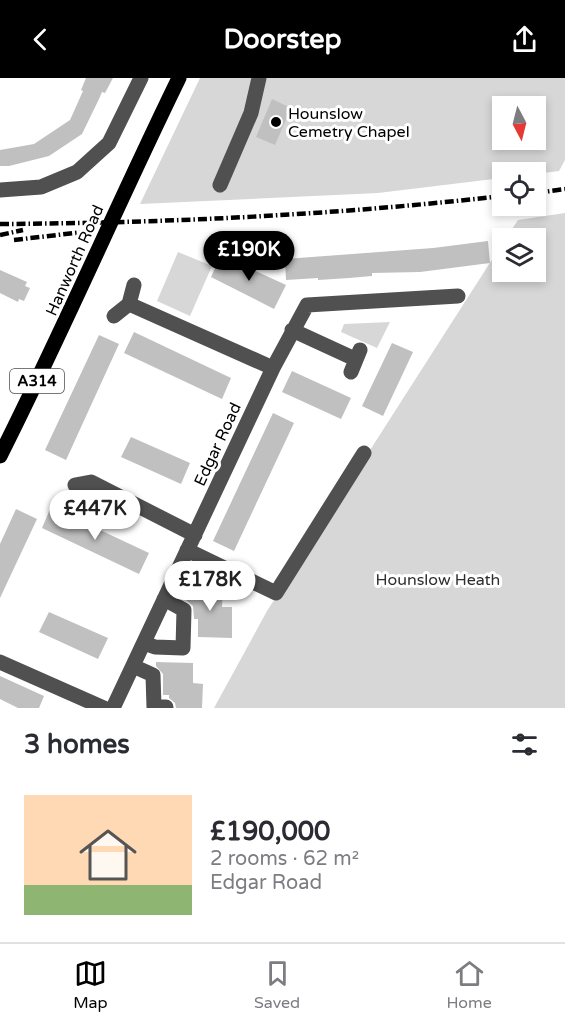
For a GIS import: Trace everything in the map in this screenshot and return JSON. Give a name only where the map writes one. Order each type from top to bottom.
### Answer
[{"type":"main road","name":"Hanworth Road","points":[[1,452],[73,307],[124,192],[179,78]]},
{"type":"street","points":[[0,190],[41,187],[77,172],[109,142],[141,78]]},
{"type":"street","points":[[220,185],[252,113],[260,78]]},
{"type":"street","points":[[114,316],[129,304],[134,285]]},
{"type":"street","name":"Edgar Road","points":[[113,708],[273,368],[307,305],[458,296]]},
{"type":"street","points":[[129,304],[273,368]]},
{"type":"street","points":[[292,330],[355,360]]},
{"type":"street","points":[[187,550],[276,593],[364,453]]},
{"type":"street","points":[[75,485],[91,482],[195,535]]},
{"type":"street","points":[[144,643],[155,647],[183,648],[184,610],[164,599]]},
{"type":"street","points":[[0,662],[104,708]]},
{"type":"street","points":[[133,666],[153,675],[154,707],[166,707]]},
{"type":"green space","points":[[200,78],[565,78],[565,160],[559,171],[546,173],[546,162],[492,162],[492,179],[378,193],[140,204]]},
{"type":"green space","name":"Hounslow Heath","points":[[565,213],[565,708],[214,708],[267,611],[492,260],[492,282],[546,282],[546,228],[513,228],[518,220]]},
{"type":"green space","points":[[178,252],[212,266],[190,316],[157,301]]},
{"type":"green space","points":[[390,322],[377,348],[341,332],[344,324]]},
{"type":"building","points":[[86,78],[113,78],[105,93],[102,92],[82,134],[49,156],[0,166],[0,150],[34,144],[70,120],[83,91],[81,90]]},
{"type":"building","name":"Hounslow Cemetry Chapel","points":[[272,99],[291,108],[275,145],[256,137]]},
{"type":"building","points":[[488,241],[490,263],[420,272],[372,273],[372,276],[349,278],[286,280],[285,259],[433,248]]},
{"type":"building","points":[[221,255],[286,285],[274,309],[211,277]]},
{"type":"building","points":[[0,270],[27,282],[25,286],[30,288],[24,301],[19,299],[18,302],[0,293]]},
{"type":"building","points":[[134,332],[231,378],[222,399],[124,353]]},
{"type":"building","points":[[99,335],[119,344],[66,460],[45,450]]},
{"type":"building","points":[[392,343],[413,352],[383,416],[362,406]]},
{"type":"building","points":[[292,371],[351,398],[341,419],[282,392]]},
{"type":"building","points":[[273,413],[294,423],[234,551],[213,541]]},
{"type":"building","points":[[131,437],[190,463],[181,484],[121,457]]},
{"type":"building","points":[[51,507],[149,553],[139,574],[42,528]]},
{"type":"building","points":[[16,509],[37,519],[0,598],[0,544]]},
{"type":"building","points":[[186,586],[223,587],[222,607],[232,607],[232,638],[198,637],[198,619],[194,619],[193,606],[186,600]]},
{"type":"building","points":[[49,612],[108,638],[98,659],[39,632]]},
{"type":"building","points":[[156,662],[193,663],[193,683],[203,684],[202,708],[176,708],[169,695],[163,695],[163,674],[156,666]]},
{"type":"building","points":[[0,676],[44,696],[39,708],[18,708],[0,699]]},
{"type":"railway","points":[[546,192],[565,189]]},
{"type":"railway","points":[[0,224],[251,217],[492,197]]},
{"type":"railway","points":[[0,235],[23,230]]},
{"type":"railway","points":[[14,240],[92,231]]},
{"type":"place","name":"Hounslow Cemetry Chapel","points":[[276,122]]}]
